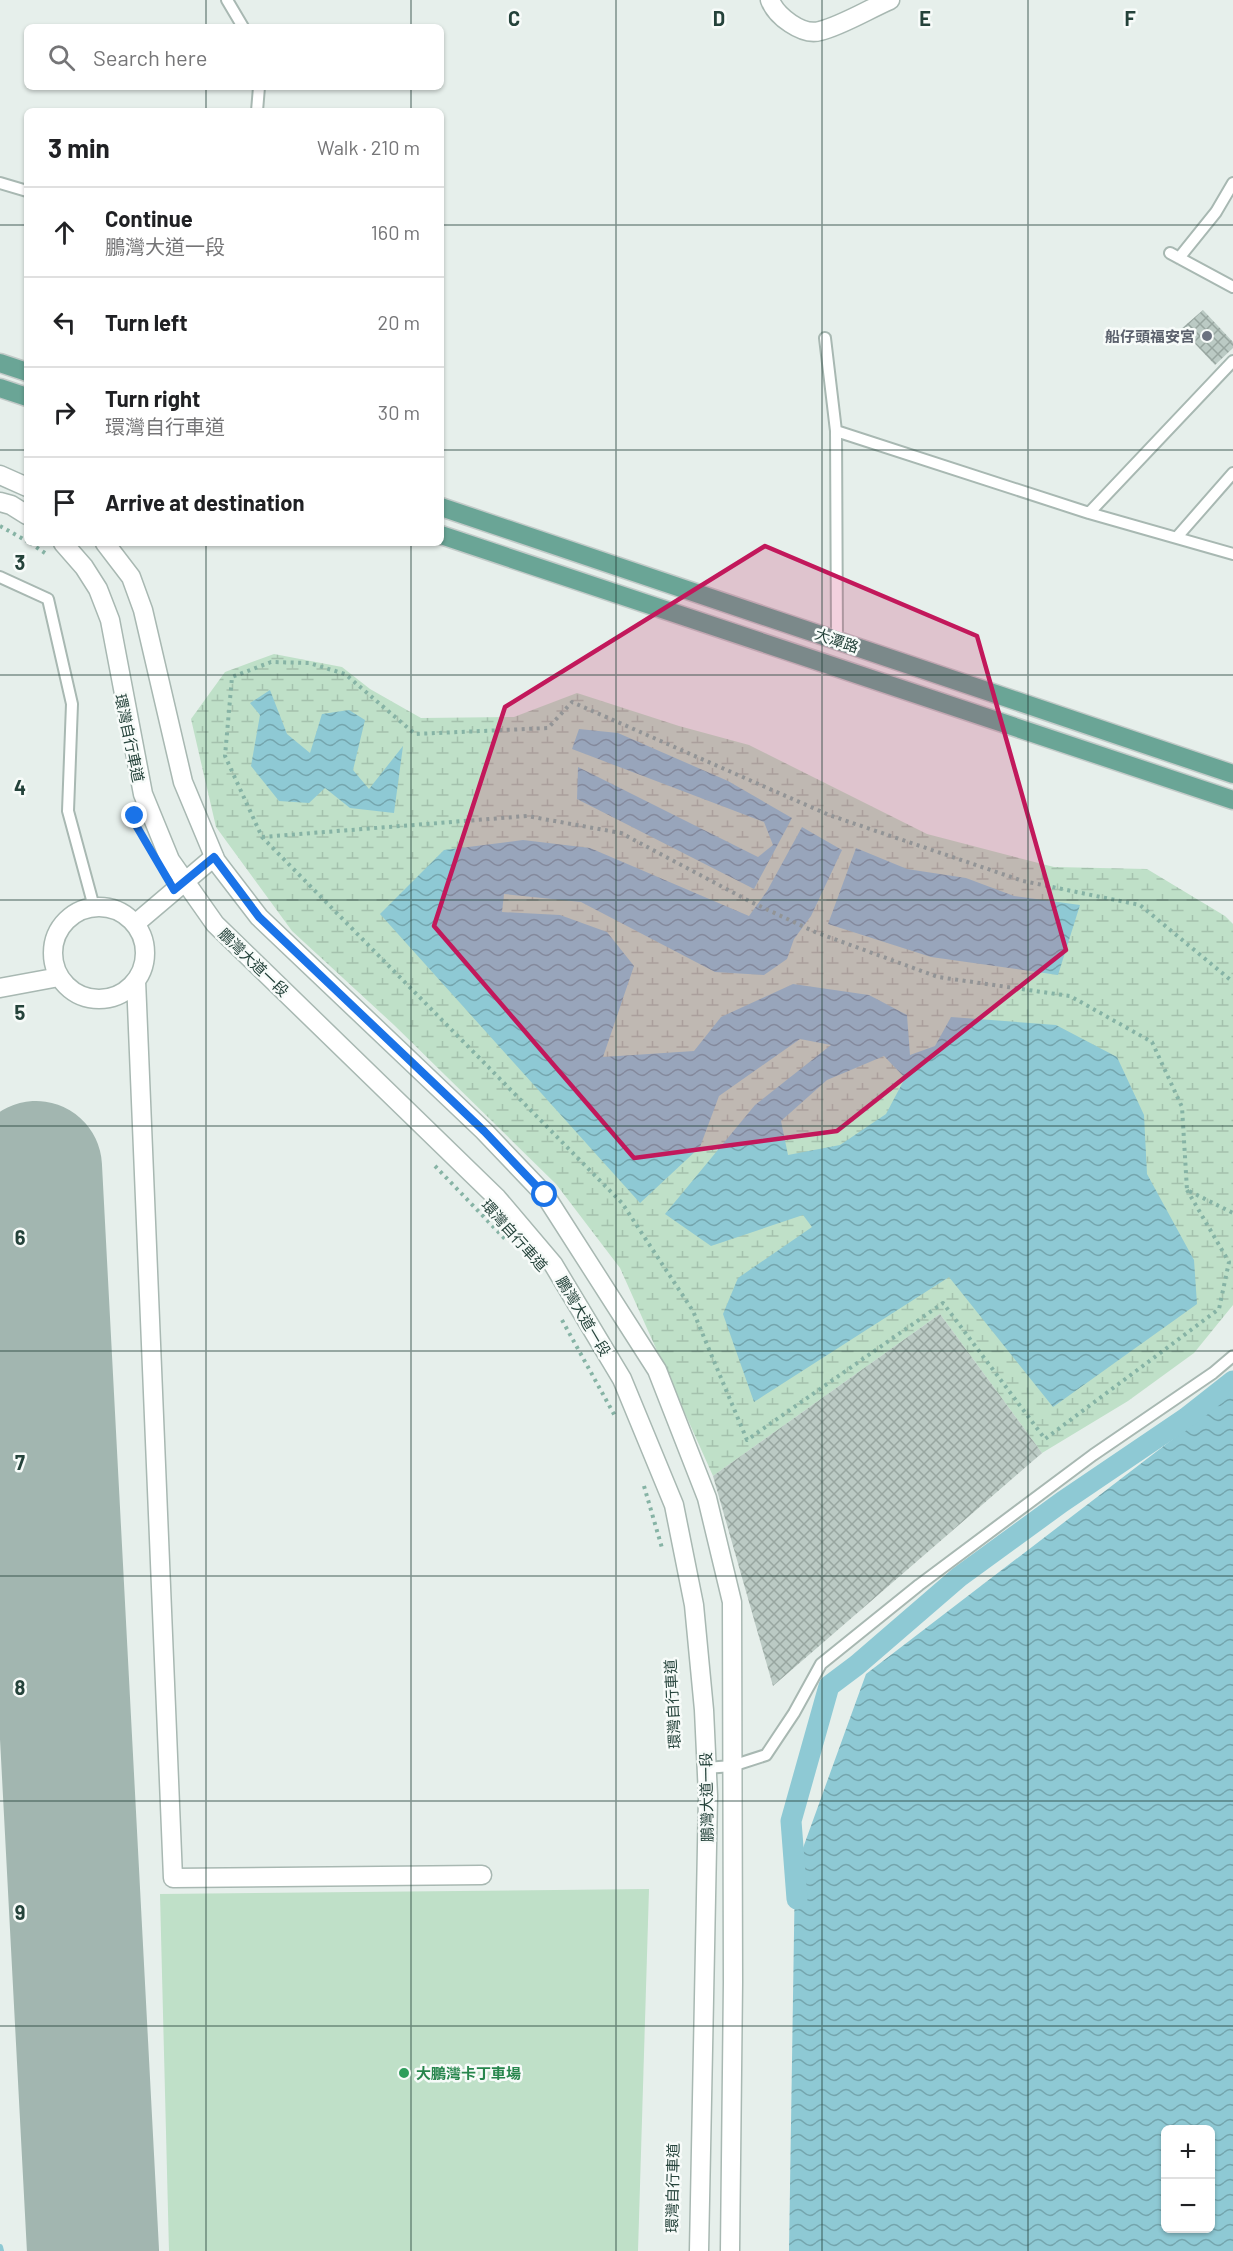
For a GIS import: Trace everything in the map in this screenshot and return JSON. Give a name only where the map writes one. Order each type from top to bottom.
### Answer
[{"type":"main road","points":[[0,363],[24,371]]},
{"type":"main road","points":[[0,388],[24,396]]},
{"type":"main road","name":"大潭路","points":[[444,508],[1233,774]]},
{"type":"main road","name":"大潭路","points":[[444,536],[1233,800]]},
{"type":"street","points":[[770,0],[772,6],[794,26],[818,32],[890,0]]},
{"type":"street","points":[[0,476],[24,486]]},
{"type":"street","points":[[0,502],[12,505],[24,513]]},
{"type":"street","name":"鵬灣大道一段","points":[[66,546],[84,567],[98,589],[110,620],[143,794],[170,860],[215,924],[497,1198],[553,1264],[622,1379],[674,1505],[694,1605],[704,1710],[706,1768],[699,2251]]},
{"type":"street","name":"鵬灣大道一段","points":[[107,546],[131,578],[143,610],[183,782],[214,857],[259,917],[484,1131],[545,1195],[657,1370],[707,1498],[732,1602],[730,2251]]},
{"type":"street","points":[[135,924],[184,880],[214,857]]},
{"type":"street","points":[[94,907],[109,908],[123,914],[135,924],[142,937],[145,952],[143,966],[136,980],[125,990],[112,997],[97,999],[82,996],[69,988],[59,977],[54,963],[53,947],[57,933],[66,920],[79,911],[94,907]]},
{"type":"street","points":[[0,988],[59,977]]},
{"type":"street","points":[[136,980],[173,1878],[482,1875]]},
{"type":"lane","points":[[227,0],[241,24]]},
{"type":"lane","points":[[257,108],[259,90]]},
{"type":"lane","points":[[0,183],[24,190]]},
{"type":"lane","points":[[1233,183],[1216,212],[1175,256],[1233,287]]},
{"type":"lane","points":[[825,338],[836,431],[837,640]]},
{"type":"lane","points":[[1089,513],[1233,361]]},
{"type":"lane","points":[[836,431],[1089,513],[1233,554]]},
{"type":"lane","points":[[1177,537],[1233,473]]},
{"type":"lane","points":[[0,577],[48,599],[72,704],[68,811],[94,907]]},
{"type":"lane","points":[[706,1768],[732,1766],[766,1755],[794,1713],[821,1664],[919,1585],[1093,1455],[1213,1373],[1233,1356]]},
{"type":"path","points":[[0,526],[24,540]]},
{"type":"path","points":[[34,546],[50,558]]},
{"type":"path","points":[[262,837],[527,816],[621,833],[749,901],[815,932],[938,978],[1070,996],[1152,1042],[1182,1107],[1187,1190],[1229,1262],[1220,1309],[1045,1439],[944,1303],[747,1440],[693,1311],[622,1203],[262,837],[225,756],[232,677],[271,662],[309,663],[336,671],[345,674],[415,735],[548,728],[572,702],[829,815],[1023,881],[1140,905],[1233,982]]},
{"type":"path","name":"環灣自行車道","points":[[432,1163],[511,1246]]},
{"type":"path","points":[[1187,1190],[1233,1213]]},
{"type":"path","points":[[557,1310],[618,1420]]},
{"type":"path","points":[[644,1483],[662,1549]]},
{"type":"highlighted area","points":[[765,546],[977,636],[1066,950],[837,1131],[634,1158],[434,926],[505,707]]},
{"type":"green space","points":[[274,654],[342,667],[370,689],[421,718],[514,717],[577,693],[679,726],[749,745],[927,834],[1054,867],[1147,869],[1225,916],[1233,924],[1233,1305],[1194,1353],[1128,1401],[1042,1453],[940,1314],[713,1476],[620,1268],[556,1184],[394,1025],[292,931],[216,827],[191,719],[225,672]]},
{"type":"green space","name":"大鵬灣卡丁車場","points":[[649,1889],[638,2251],[169,2251],[160,1894]]},
{"type":"water","points":[[270,690],[287,734],[310,753],[322,714],[349,710],[365,720],[353,770],[369,789],[403,746],[394,813],[350,808],[325,788],[309,803],[279,801],[251,766],[260,715],[250,703]]},
{"type":"water","points":[[579,729],[618,733],[728,781],[792,818],[754,889],[577,799],[578,767],[758,857],[773,845],[764,822],[572,749]]},
{"type":"water","points":[[802,827],[842,850],[811,916],[794,939],[787,959],[764,975],[715,972],[581,902],[504,894],[502,912],[560,915],[607,932],[634,966],[603,1057],[694,1051],[721,1017],[793,984],[869,995],[907,1015],[910,1055],[935,1046],[951,1017],[1056,1025],[1117,1057],[1144,1115],[1147,1174],[1194,1260],[1197,1304],[1053,1407],[949,1277],[754,1402],[723,1314],[738,1278],[812,1227],[803,1215],[711,1246],[665,1214],[755,1105],[831,1045],[800,1039],[719,1096],[700,1147],[640,1203],[380,914],[444,850],[523,840],[590,848],[749,916],[767,891]],"holes":[[[884,1056],[905,1078],[886,1114],[840,1145],[788,1155],[781,1121],[827,1080]]]},
{"type":"water","points":[[856,848],[907,869],[966,878],[1014,896],[1080,905],[1058,975],[931,957],[828,924]]},
{"type":"water","points":[[1233,1393],[1233,2251],[789,2251],[795,1870],[866,1674]]},
{"type":"building","name":"船仔頭福安宮","points":[[1203,310],[1233,342],[1233,348],[1215,365],[1181,329]]},
{"type":"building","points":[[940,1314],[1042,1453],[773,1686],[713,1476]]},
{"type":"waterway","points":[[797,1899],[791,1821],[829,1686],[857,1665],[959,1577],[1062,1502],[1186,1418],[1233,1381]]},
{"type":"waterway","points":[[0,2247],[1,2251]]},
{"type":"runway","points":[[36,1167],[93,2251]]},
{"type":"place","name":"船仔頭福安宮","points":[[1207,336]]},
{"type":"place","name":"大鵬灣卡丁車場","points":[[404,2073]]},
{"type":"route","points":[[135,816],[137,827],[174,890],[214,857],[259,917],[484,1131],[545,1195]]}]
